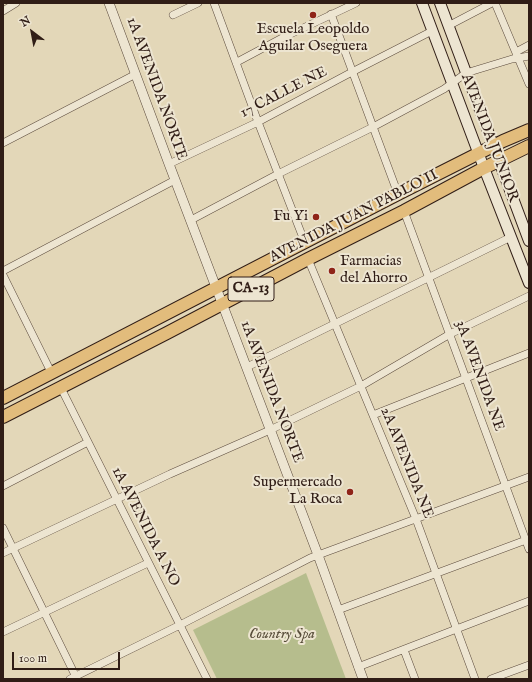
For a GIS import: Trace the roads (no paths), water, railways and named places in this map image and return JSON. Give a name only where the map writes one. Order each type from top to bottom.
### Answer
[{"type":"highway","name":"AVENIDA JUAN PABLO II","points":[[3,398],[398,194],[518,134],[529,130]]},
{"type":"highway","name":"AVENIDA JUAN PABLO II","points":[[3,417],[404,211],[499,160],[529,146]]},
{"type":"main road","name":"AVENIDA JUNIOR","points":[[422,3],[478,154],[529,282]]},
{"type":"main road","name":"AVENIDA JUNIOR","points":[[440,3],[499,160],[527,227],[529,241]]},
{"type":"street","points":[[3,11],[16,3]]},
{"type":"street","name":"1A AVENIDA NORTE","points":[[109,3],[318,555],[363,679]]},
{"type":"street","points":[[173,15],[198,3]]},
{"type":"street","points":[[214,3],[305,243]]},
{"type":"street","points":[[237,62],[282,38],[356,3]]},
{"type":"street","points":[[448,26],[492,3]]},
{"type":"street","points":[[496,3],[529,84]]},
{"type":"street","points":[[331,14],[398,194]]},
{"type":"street","name":"17 CALLE NE","points":[[169,164],[258,122],[432,31]]},
{"type":"street","points":[[191,220],[444,89],[466,72],[512,59],[529,45]]},
{"type":"street","points":[[517,55],[529,56]]},
{"type":"street","points":[[3,143],[136,74]]},
{"type":"street","points":[[3,271],[175,180]]},
{"type":"street","name":"3A AVENIDA NE","points":[[404,211],[529,549]]},
{"type":"street","points":[[247,367],[511,237]]},
{"type":"street","name":"2A AVENIDA NE","points":[[308,259],[416,519],[435,574],[475,679]]},
{"type":"street","points":[[3,275],[52,374]]},
{"type":"street","points":[[3,553],[116,499],[270,430],[361,386],[450,334],[529,296]]},
{"type":"street","points":[[373,415],[529,353]]},
{"type":"street","name":"1A AVENIDA A NO","points":[[60,388],[207,679]]},
{"type":"street","points":[[3,486],[88,442]]},
{"type":"street","points":[[3,528],[45,612],[74,678],[304,561],[529,476]]},
{"type":"street","points":[[338,610],[526,540]]},
{"type":"street","points":[[3,632],[148,563]]},
{"type":"street","points":[[358,667],[529,601]]},
{"type":"street","points":[[404,650],[415,679]]},
{"type":"street","points":[[491,679],[529,665]]},
{"type":"place","name":"Escuela Leopoldo Aguilar Oseguera","points":[[313,15]]},
{"type":"place","name":"Fu Yi","points":[[316,217]]},
{"type":"place","name":"Farmacias del Ahorro","points":[[332,271]]},
{"type":"place","name":"Supermercado La Roca","points":[[350,492]]},
{"type":"park label","name":"Country Spa","points":[[282,635]]}]
